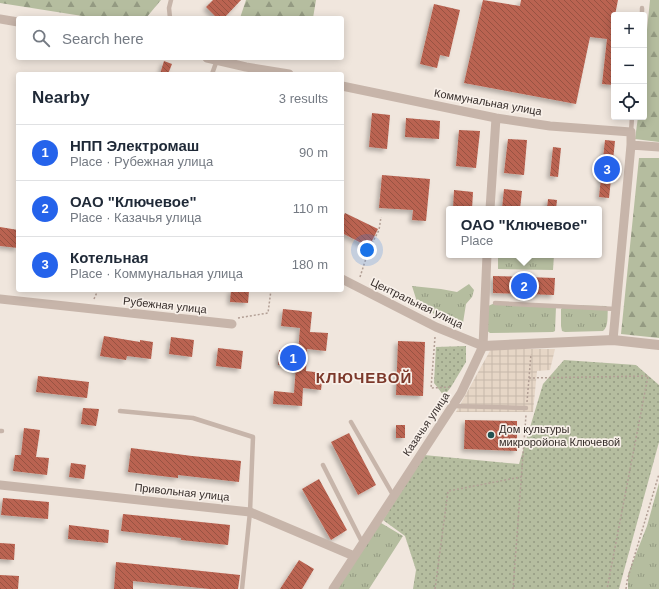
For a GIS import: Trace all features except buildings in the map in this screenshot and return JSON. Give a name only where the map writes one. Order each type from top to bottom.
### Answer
[{"type":"street","points":[[0,19],[16,22]]},
{"type":"street","points":[[217,60],[245,70],[266,72]]},
{"type":"street","name":"Коммунальная улица","points":[[344,86],[496,118],[550,126],[631,132]]},
{"type":"street","points":[[490,206],[496,118]]},
{"type":"street","points":[[613,340],[631,132]]},
{"type":"street","points":[[631,145],[659,147]]},
{"type":"street","name":"Казачья улица","points":[[333,589],[362,542],[461,393],[483,346],[487,258]]},
{"type":"street","name":"Центральная улица","points":[[344,280],[436,328],[483,346]]},
{"type":"street","name":"Рубежная улица","points":[[0,299],[235,321]]},
{"type":"street","points":[[483,346],[613,340],[659,345]]},
{"type":"street","name":"Привольная улица","points":[[0,485],[250,512],[354,556]]},
{"type":"lane","points":[[170,16],[169,8],[172,0]]},
{"type":"lane","points":[[213,72],[217,60]]},
{"type":"lane","points":[[631,132],[632,120]]},
{"type":"lane","points":[[495,303],[616,310]]},
{"type":"lane","points":[[452,406],[526,408]]},
{"type":"lane","points":[[120,411],[194,418],[253,437],[250,512],[242,589]]},
{"type":"lane","points":[[351,422],[393,495]]},
{"type":"lane","points":[[323,465],[362,542]]},
{"type":"path","points":[[357,287],[369,249],[379,230],[381,217]]},
{"type":"path","points":[[235,321],[268,314],[271,292]]},
{"type":"path","points":[[436,328],[430,388],[451,387]]},
{"type":"path","points":[[513,589],[531,343]]},
{"type":"path","points":[[529,378],[648,376],[607,589]]},
{"type":"path","points":[[626,589],[627,581],[659,474]]},
{"type":"path","points":[[435,589],[448,491],[521,477]]},
{"type":"green space","points":[[0,0],[161,0],[148,16],[82,16],[0,3]]},
{"type":"green space","points":[[246,0],[316,0],[313,16],[241,16]]},
{"type":"green space","points":[[650,0],[659,0],[659,142],[635,139],[638,120],[647,120],[647,30]]},
{"type":"green space","points":[[639,158],[659,158],[659,338],[621,334]]},
{"type":"green space","points":[[498,258],[554,258],[553,270],[498,269]]},
{"type":"green space","points":[[469,284],[474,290],[472,297],[466,304],[462,329],[418,305],[412,286],[457,292]]},
{"type":"green space","points":[[495,303],[556,307],[555,331],[490,333],[486,330],[488,306]]},
{"type":"green space","points":[[565,305],[606,306],[608,308],[608,317],[605,329],[603,331],[562,331],[561,309]]},
{"type":"green space","points":[[466,346],[466,362],[444,396],[434,383],[436,347]]},
{"type":"green space","points":[[564,360],[636,365],[659,385],[659,442],[619,589],[413,589],[416,570],[405,536],[383,520],[424,455],[519,464],[543,384]]},
{"type":"green space","points":[[659,483],[659,589],[628,589],[628,574],[647,526]]},
{"type":"green space","points":[[376,520],[403,536],[369,589],[333,589]]},
{"type":"shaded area","points":[[491,349],[555,349],[550,370],[537,371],[533,412],[456,412]]},
{"type":"place","name":"Котельная","points":[[607,169]]},
{"type":"place","name":"ОАО \"Ключевое\"","points":[[524,286]]},
{"type":"place","name":"НПП Электромаш","points":[[293,358]]},
{"type":"place","name":"Дом культуры микроройона Ключевой","points":[[491,435]]},
{"type":"district","name":"КЛЮЧЕВОЙ","points":[[364,378]]}]
